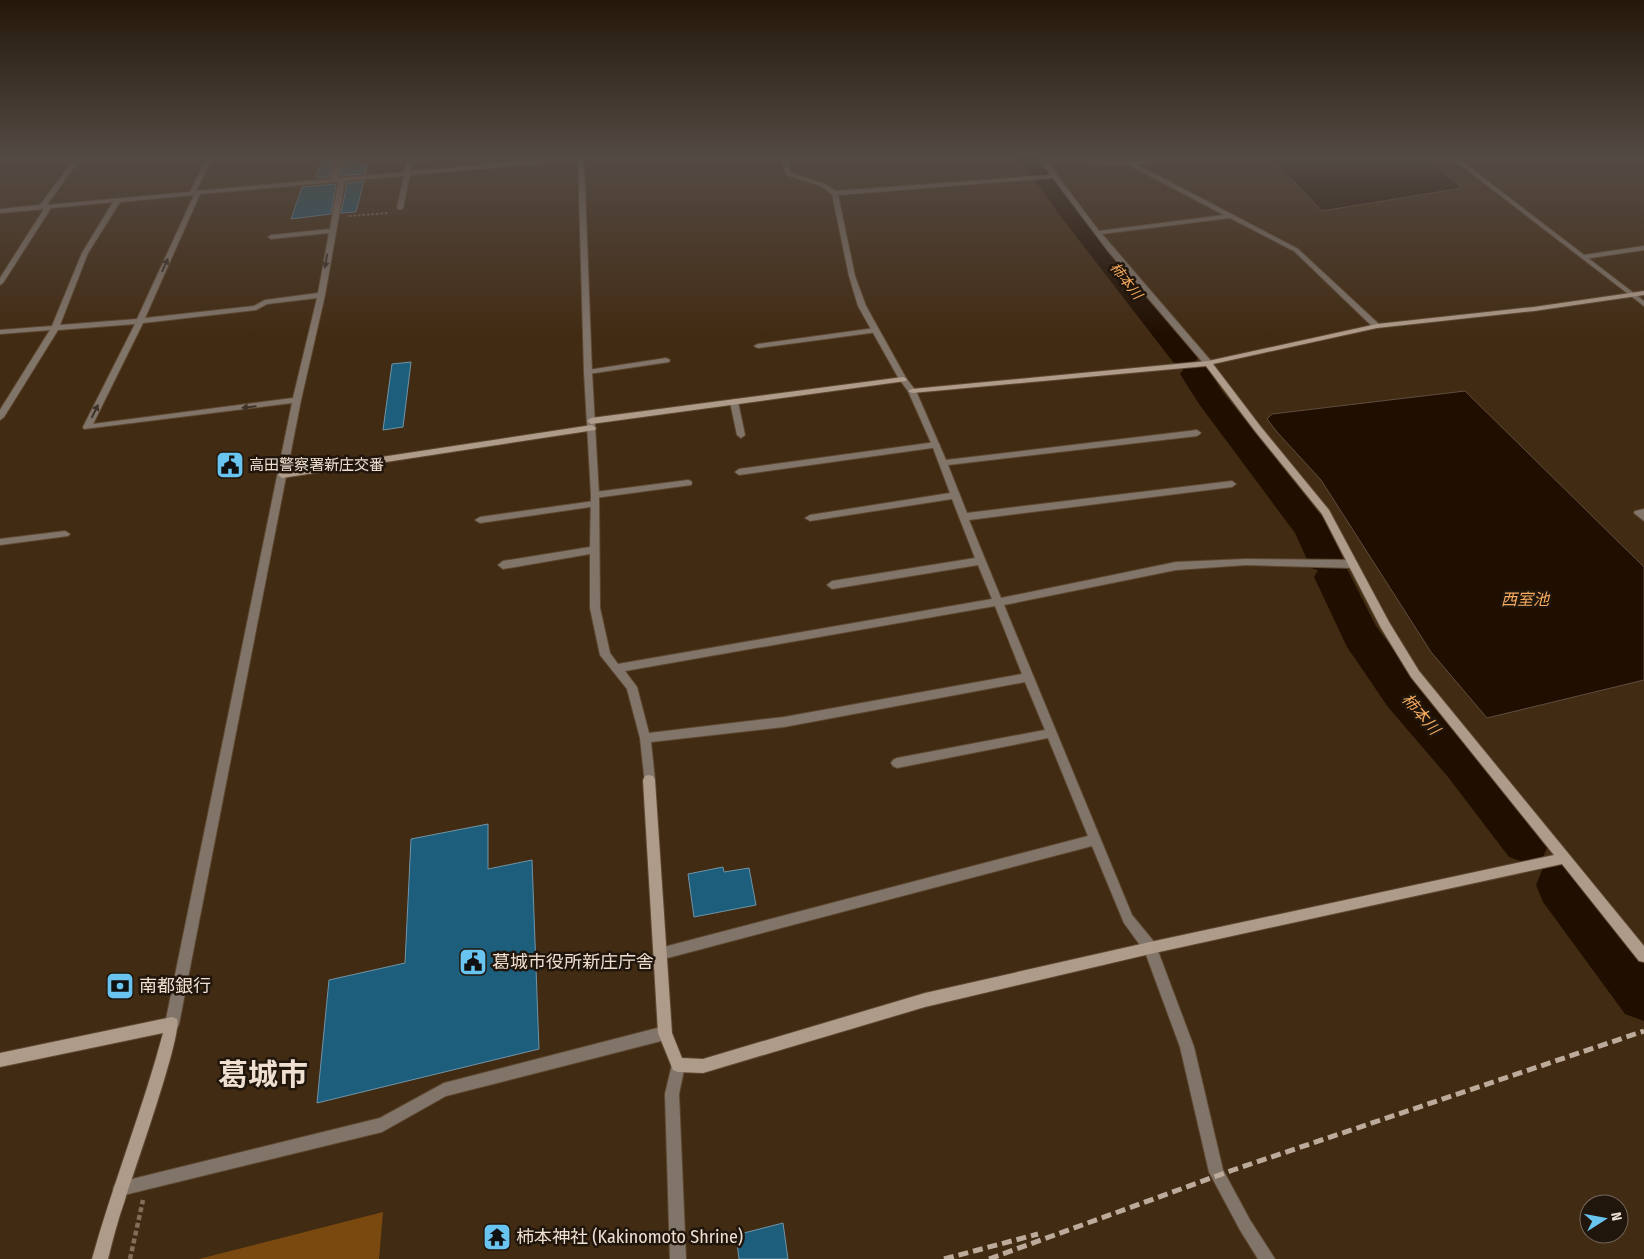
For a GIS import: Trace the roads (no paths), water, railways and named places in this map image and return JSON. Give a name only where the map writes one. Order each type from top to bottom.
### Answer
[{"type":"street","points":[[0,283],[39,218]]},
{"type":"street","points":[[0,417],[55,328],[86,253],[107,218]]},
{"type":"street","points":[[184,218],[140,321],[87,427],[297,400]]},
{"type":"street","points":[[100,1259],[120,1189],[154,1093],[172,1024],[334,218]]},
{"type":"street","points":[[583,218],[594,499],[595,608],[605,655],[632,687],[645,738],[666,1033],[678,1065],[672,1094],[678,1259]]},
{"type":"street","points":[[840,218],[852,276],[862,306],[903,379],[912,391],[936,445],[980,561],[1128,919],[1150,948],[1187,1047],[1216,1172],[1245,1225],[1267,1259]]},
{"type":"street","points":[[1086,218],[1110,250],[1208,363],[1258,429],[1326,512],[1385,625],[1415,674],[1644,956]]},
{"type":"street","points":[[1098,233],[1217,218]]},
{"type":"street","points":[[1234,218],[1296,250],[1377,326]]},
{"type":"street","points":[[1533,218],[1644,304]]},
{"type":"street","points":[[271,237],[332,231]]},
{"type":"street","points":[[1584,257],[1644,248]]},
{"type":"street","points":[[912,391],[1208,363],[1377,326],[1534,309],[1644,293]]},
{"type":"street","points":[[0,332],[140,321],[256,308],[265,302],[320,295]]},
{"type":"street","points":[[758,346],[875,330]]},
{"type":"street","points":[[588,372],[666,360]]},
{"type":"street","points":[[282,475],[734,402],[903,379]]},
{"type":"street","points":[[734,402],[741,435]]},
{"type":"street","points":[[943,463],[1197,433]]},
{"type":"street","points":[[739,472],[936,445]]},
{"type":"street","points":[[480,520],[688,483]]},
{"type":"street","points":[[964,517],[1232,484]]},
{"type":"street","points":[[810,518],[956,495]]},
{"type":"street","points":[[1644,512],[1638,513],[1644,518]]},
{"type":"street","points":[[0,542],[65,534]]},
{"type":"street","points":[[503,565],[595,550]]},
{"type":"street","points":[[832,585],[980,561]]},
{"type":"street","points":[[617,668],[998,602],[1176,566],[1246,562],[1353,564]]},
{"type":"street","points":[[645,738],[784,722],[1028,677]]},
{"type":"street","points":[[897,764],[1051,733]]},
{"type":"street","points":[[660,954],[1095,840]]},
{"type":"street","points":[[678,1065],[703,1066],[925,1000],[1150,948],[1565,858]]},
{"type":"street","points":[[0,1060],[172,1024]]},
{"type":"street","points":[[120,1189],[382,1125],[444,1090],[666,1033]]},
{"type":"water","name":"西室池","points":[[1465,391],[1644,567],[1644,680],[1487,718],[1431,652],[1321,480],[1267,419],[1272,414]]},
{"type":"waterway","name":"柿本川","points":[[1075,218],[1184,356]]},
{"type":"waterway","name":"柿本川","points":[[1196,374],[1210,397],[1311,528],[1324,558]]},
{"type":"waterway","name":"柿本川","points":[[1333,577],[1361,636],[1403,695],[1464,763],[1526,841]]},
{"type":"waterway","name":"柿本川","points":[[1560,885],[1644,995]]},
{"type":"railway","points":[[989,1259],[1233,1170],[1644,1031]]},
{"type":"railway","points":[[944,1259],[1038,1234]]},
{"type":"place","name":"高田警察署新庄交番","points":[[230,465]]},
{"type":"place","name":"葛城市役所新庄庁舎","points":[[473,962]]},
{"type":"place","name":"南都銀行","points":[[120,986]]},
{"type":"place","name":"柿本神社 (Kakinomoto Shrine)","points":[[497,1237]]},
{"type":"district","name":"葛城市","points":[[263,1075]]}]
